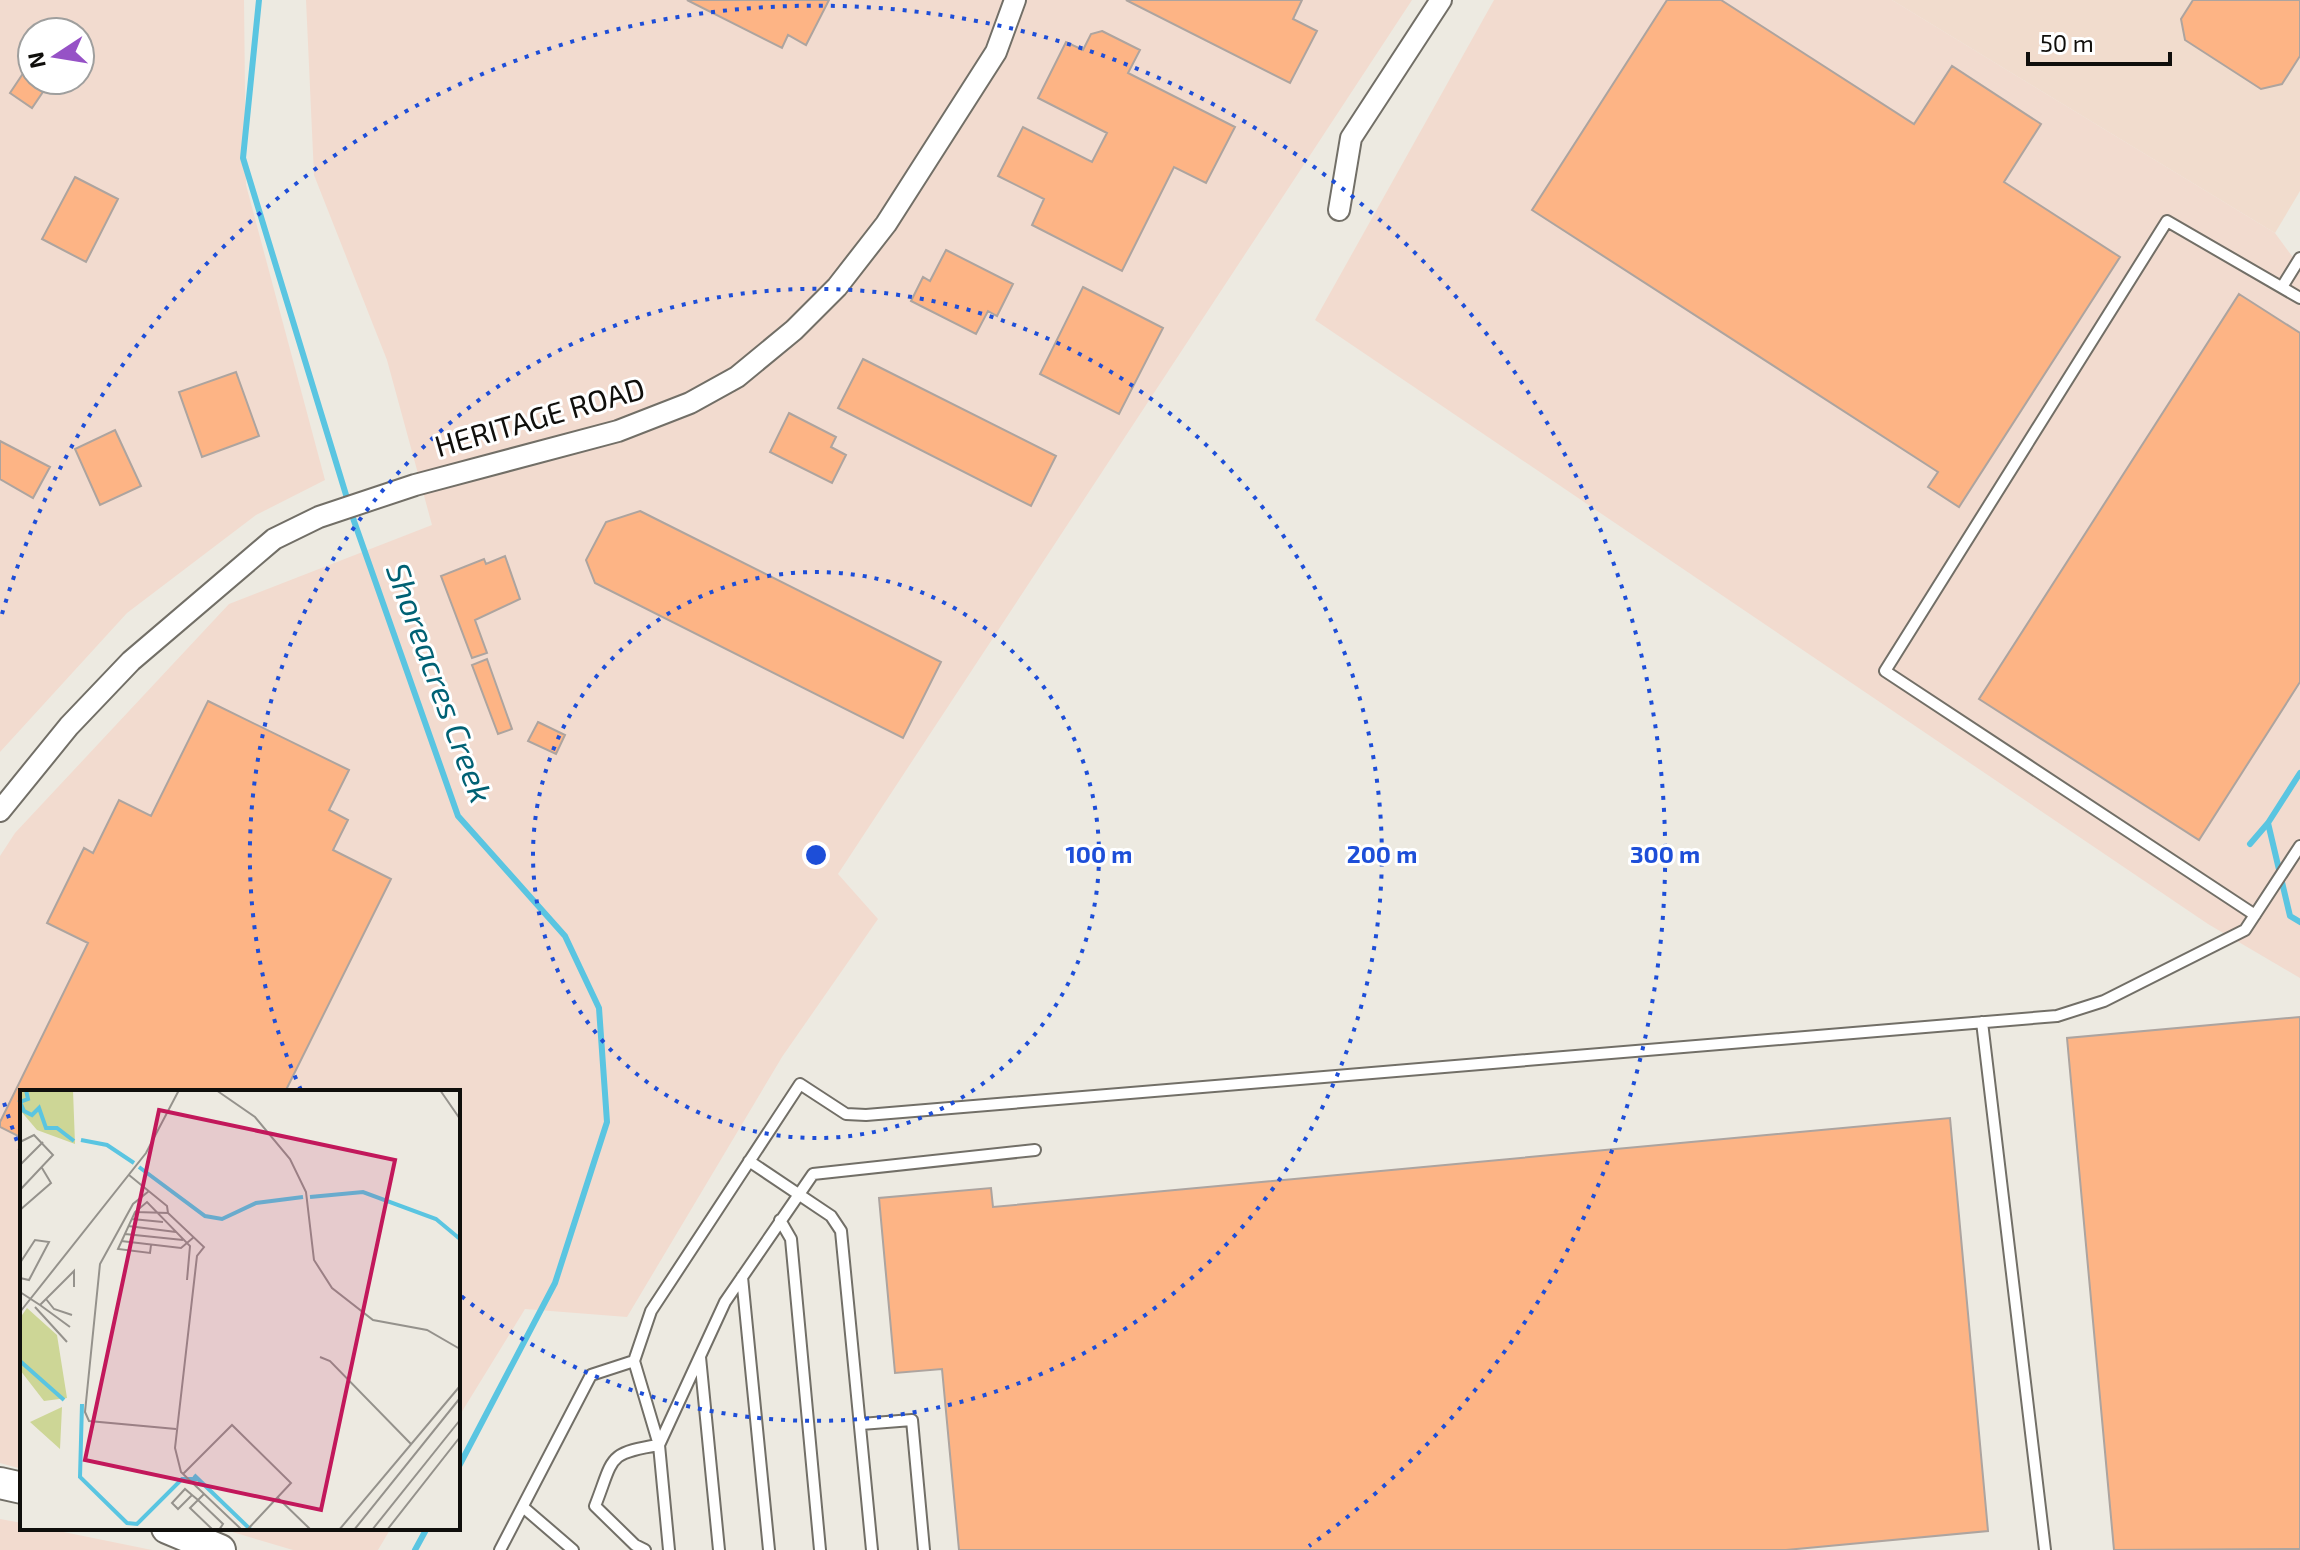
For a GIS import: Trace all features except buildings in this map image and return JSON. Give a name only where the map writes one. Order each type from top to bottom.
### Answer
[{"type":"street","name":"HERITAGE ROAD","points":[[0,811],[69,726],[131,661],[274,539],[319,517],[415,485],[618,431],[690,403],[745,371],[794,330],[837,287],[886,224],[996,52],[1015,0]]},
{"type":"street","points":[[1339,210],[1351,138],[1441,0]]},
{"type":"street","points":[[0,1483],[20,1488]]},
{"type":"street","points":[[172,1530],[220,1550]]},
{"type":"lane","points":[[2255,915],[1885,671],[2167,221],[2300,298]]},
{"type":"lane","points":[[2282,287],[2300,258]]},
{"type":"lane","points":[[669,1550],[659,1445],[634,1361],[651,1311],[800,1084],[846,1114],[866,1115],[2057,1016],[2104,1001],[2245,930],[2300,846]]},
{"type":"lane","points":[[1982,1022],[2045,1550]]},
{"type":"lane","points":[[659,1445],[725,1302],[813,1174],[1035,1150]]},
{"type":"lane","points":[[749,1161],[831,1216],[841,1231],[872,1550]]},
{"type":"lane","points":[[780,1220],[791,1239],[820,1550]]},
{"type":"lane","points":[[742,1277],[769,1550]]},
{"type":"lane","points":[[699,1356],[719,1550]]},
{"type":"lane","points":[[500,1550],[591,1375],[634,1361]]},
{"type":"lane","points":[[861,1424],[912,1420],[924,1550]]},
{"type":"lane","points":[[645,1550],[635,1545],[595,1506],[614,1457],[622,1450],[659,1445]]},
{"type":"lane","points":[[523,1507],[573,1550]]},
{"type":"shaded area","points":[[0,0],[244,0],[246,185],[325,480],[256,515],[127,613],[0,752]]},
{"type":"shaded area","points":[[306,0],[1412,0],[838,874],[878,919],[782,1057],[627,1317],[525,1309],[460,1415],[460,1090],[20,1090],[20,1468],[0,1463],[0,856],[15,833],[229,604],[432,525],[387,360],[314,175]]},
{"type":"shaded area","points":[[1494,0],[1892,0],[2275,233],[2300,267],[2300,978],[2208,924],[1315,320]]},
{"type":"shaded area","points":[[1892,0],[2300,0],[2300,191],[2275,233]]},
{"type":"shaded area","points":[[0,1519],[20,1523],[20,1530],[54,1530],[152,1550],[0,1550]]},
{"type":"shaded area","points":[[226,1530],[390,1530],[378,1550],[293,1550]]},
{"type":"waterway","name":"Shoreacres Creek","points":[[259,0],[243,158],[354,521],[458,816],[565,936],[599,1008],[607,1122],[555,1283],[460,1464]]},
{"type":"waterway","points":[[2250,844],[2268,823],[2300,773]]},
{"type":"waterway","points":[[2268,823],[2290,916],[2300,922]]},
{"type":"waterway","name":"Shoreacres Creek","points":[[415,1550],[426,1530]]}]
